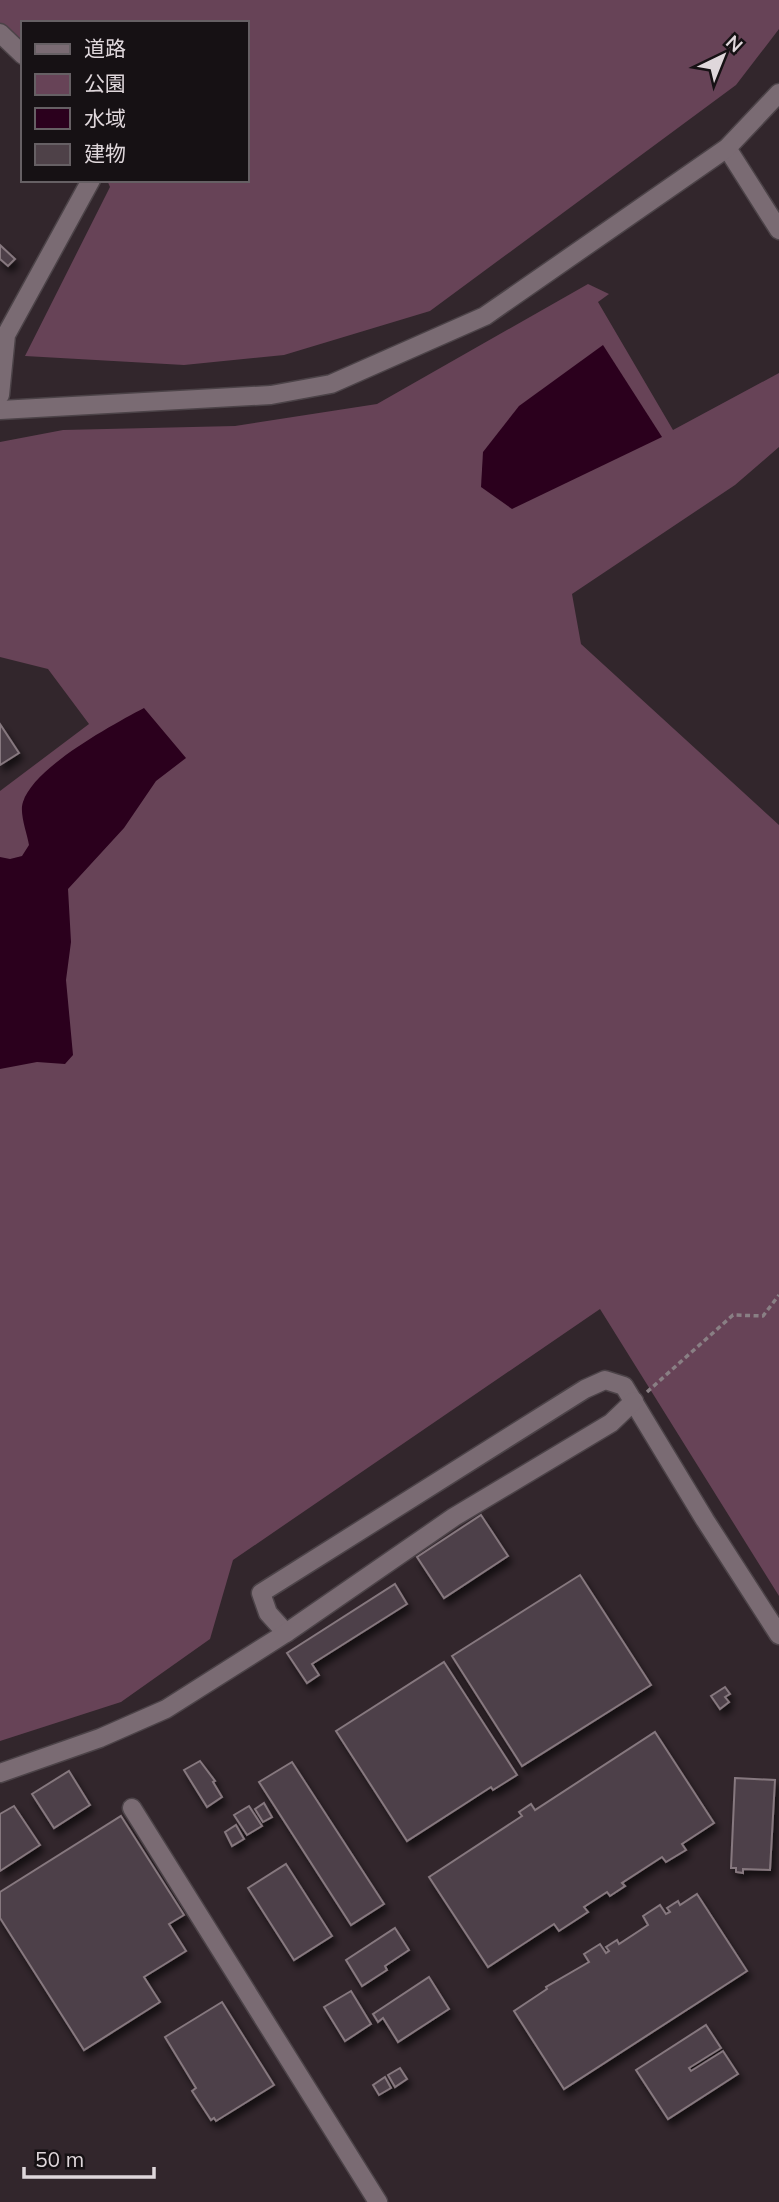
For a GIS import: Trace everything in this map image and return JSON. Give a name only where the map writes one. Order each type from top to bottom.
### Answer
[{"type":"street","points":[[0,33],[21,53]]},
{"type":"street","points":[[0,410],[271,395],[331,384],[485,316],[727,148],[779,93]]},
{"type":"street","points":[[727,148],[779,230]]},
{"type":"street","points":[[0,395],[6,335],[90,182]]},
{"type":"street","points":[[286,1633],[268,1613],[261,1593],[585,1389],[605,1380],[624,1386],[779,1635]]},
{"type":"street","points":[[0,1773],[100,1738],[166,1709],[286,1633],[454,1517],[611,1423],[634,1402]]},
{"type":"street","points":[[132,1808],[378,2202]]},
{"type":"path","points":[[634,1402],[733,1315],[763,1316],[779,1295]]},
{"type":"green space","points":[[0,0],[779,0],[779,29],[736,85],[430,311],[284,355],[184,365],[25,356],[110,187],[108,182],[248,182],[248,21],[21,21],[21,42],[0,23]]},
{"type":"green space","points":[[588,284],[609,294],[598,302],[673,430],[779,373],[779,447],[735,485],[572,594],[581,644],[779,825],[779,1596],[600,1309],[233,1560],[210,1639],[121,1702],[0,1741],[0,791],[89,724],[48,669],[0,657],[0,442],[63,430],[235,426],[377,404]]},
{"type":"water","points":[[603,345],[662,437],[512,509],[481,487],[483,452],[519,406]]},
{"type":"water","points":[[144,708],[186,758],[156,781],[124,828],[68,889],[71,942],[66,980],[73,1055],[65,1064],[37,1062],[0,1069],[0,857],[10,859],[22,856],[29,845],[22,807],[30,789],[42,775],[76,748]]},
{"type":"building","points":[[0,245],[15,259],[8,266],[0,259]]},
{"type":"building","points":[[0,724],[19,753],[0,765]]},
{"type":"building","points":[[481,1515],[508,1556],[444,1598],[417,1557]]},
{"type":"building","points":[[580,1575],[651,1685],[522,1766],[452,1656]]},
{"type":"building","points":[[395,1584],[407,1604],[312,1664],[319,1675],[307,1683],[287,1653]]},
{"type":"building","points":[[444,1662],[517,1775],[493,1790],[491,1787],[407,1841],[336,1731]]},
{"type":"building","points":[[725,1687],[730,1694],[725,1697],[729,1702],[720,1709],[711,1696]]},
{"type":"building","points":[[655,1732],[714,1823],[682,1844],[686,1850],[666,1862],[662,1857],[622,1883],[625,1886],[610,1896],[607,1892],[584,1907],[588,1912],[559,1931],[554,1924],[488,1967],[429,1877],[522,1816],[519,1812],[531,1804],[535,1810]]},
{"type":"building","points":[[200,1761],[215,1781],[213,1782],[222,1797],[207,1807],[184,1770]]},
{"type":"building","points":[[292,1762],[384,1904],[351,1925],[259,1782]]},
{"type":"building","points":[[69,1771],[90,1805],[54,1828],[32,1794]]},
{"type":"building","points":[[735,1778],[775,1780],[770,1870],[743,1869],[743,1873],[731,1868]]},
{"type":"building","points":[[264,1803],[272,1817],[263,1822],[255,1809]]},
{"type":"building","points":[[14,1806],[40,1845],[0,1871],[0,1814]]},
{"type":"building","points":[[249,1806],[262,1826],[247,1835],[234,1815]]},
{"type":"building","points":[[121,1816],[184,1915],[169,1924],[186,1951],[144,1977],[160,2002],[84,2050],[0,1918],[0,1892]]},
{"type":"building","points":[[236,1825],[244,1839],[232,1846],[225,1832]]},
{"type":"building","points":[[286,1864],[332,1936],[294,1960],[248,1888]]},
{"type":"building","points":[[697,1894],[747,1971],[564,2089],[514,2011],[547,1989],[546,1987],[589,1962],[584,1954],[600,1944],[606,1953],[609,1951],[606,1947],[617,1940],[619,1944],[648,1925],[643,1916],[660,1905],[666,1914],[670,1912],[667,1908],[678,1901],[680,1905]]},
{"type":"building","points":[[395,1928],[409,1950],[385,1966],[387,1970],[362,1986],[346,1960]]},
{"type":"building","points":[[429,1977],[449,2009],[398,2042],[383,2018],[378,2022],[373,2014]]},
{"type":"building","points":[[351,1991],[371,2024],[345,2041],[324,2007]]},
{"type":"building","points":[[222,2002],[274,2085],[216,2121],[214,2118],[211,2120],[192,2091],[196,2088],[165,2037]]},
{"type":"building","points":[[706,2025],[721,2048],[689,2068],[691,2071],[723,2051],[738,2074],[668,2119],[636,2070]]},
{"type":"building","points":[[400,2068],[407,2079],[395,2087],[388,2075]]},
{"type":"building","points":[[385,2077],[391,2088],[379,2095],[373,2085]]}]
